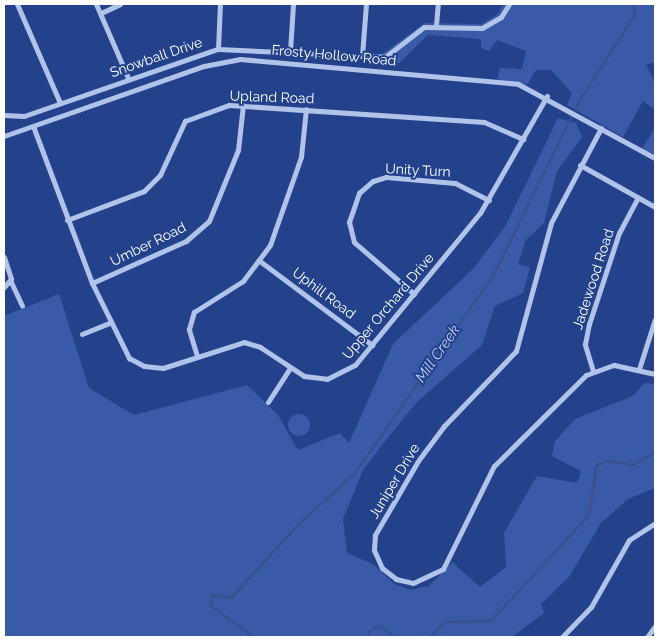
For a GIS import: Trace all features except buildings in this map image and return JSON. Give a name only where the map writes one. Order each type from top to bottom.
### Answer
[{"type":"street","points":[[17,4],[60,103]]},
{"type":"street","points":[[96,4],[128,78]]},
{"type":"street","points":[[101,13],[120,4]]},
{"type":"street","points":[[218,49],[220,4]]},
{"type":"street","points":[[290,51],[293,4]]},
{"type":"street","points":[[362,56],[366,4]]},
{"type":"street","points":[[436,25],[438,4]]},
{"type":"street","name":"Snowball Drive","points":[[4,116],[24,116],[128,78],[218,49],[362,56],[392,54],[416,32],[436,25],[482,28],[501,17],[509,4]]},
{"type":"street","name":"Frosty Hollow Road","points":[[4,136],[204,66],[240,59],[494,80],[547,96],[655,158]]},
{"type":"street","name":"Upper Orchard Drive","points":[[32,126],[92,282],[109,323],[125,354],[144,366],[169,367],[197,356],[244,342],[260,347],[290,368],[313,378],[335,377],[355,366],[489,200],[547,96]]},
{"type":"street","name":"Upland Road","points":[[67,220],[151,186],[176,132],[189,118],[219,107],[243,105],[484,122],[523,139]]},
{"type":"street","name":"Umber Road","points":[[92,282],[186,241],[206,224],[238,150],[243,105]]},
{"type":"street","points":[[197,356],[189,328],[194,312],[237,286],[261,262],[302,157],[306,109]]},
{"type":"street","name":"Juniper Drive","points":[[592,371],[498,460],[443,568],[413,584],[385,571],[374,550],[378,528],[433,438],[516,351],[551,223],[601,128]]},
{"type":"street","points":[[580,165],[655,207]]},
{"type":"street","name":"Unity Turn","points":[[414,294],[354,242],[349,222],[359,193],[369,183],[386,177],[455,183],[489,200]]},
{"type":"street","name":"Jadewood Road","points":[[592,371],[585,344],[589,324],[619,232],[638,198]]},
{"type":"street","points":[[4,258],[11,282],[22,306]]},
{"type":"street","name":"Uphill Road","points":[[261,262],[372,345]]},
{"type":"street","points":[[4,287],[11,282]]},
{"type":"street","points":[[639,370],[655,319]]},
{"type":"street","points":[[82,334],[109,323]]},
{"type":"street","points":[[592,371],[614,365],[655,374]]},
{"type":"street","points":[[268,402],[290,368]]},
{"type":"street","points":[[562,637],[591,607],[629,540],[655,523]]},
{"type":"street","points":[[647,637],[655,626]]},
{"type":"shaded area","points":[[503,4],[655,4],[655,62],[646,65],[655,83],[655,110],[643,101],[623,137],[567,105],[572,93],[551,70],[536,70],[527,85],[497,79],[500,68],[522,69],[526,51],[497,40],[489,51],[481,48],[481,39],[428,35],[397,65],[375,65],[374,60],[425,23],[481,24],[498,14]]},
{"type":"shaded area","points":[[558,118],[576,123],[582,137],[557,171],[544,223],[526,240],[518,264],[530,267],[523,293],[495,306],[482,345],[417,402],[386,440],[363,470],[343,519],[347,553],[373,564],[394,584],[410,590],[429,586],[452,562],[480,587],[506,567],[504,533],[537,476],[577,483],[581,471],[552,456],[555,441],[575,419],[633,396],[644,383],[655,384],[655,488],[628,499],[601,523],[569,577],[541,604],[544,613],[512,637],[4,637],[4,316],[59,294],[89,388],[134,415],[247,385],[278,415],[298,450],[340,433],[349,443],[393,344],[474,268],[506,225]]},
{"type":"shaded area","points":[[655,128],[655,154],[641,150]]},
{"type":"shaded area","points":[[299,414],[307,417],[310,425],[307,433],[299,436],[291,433],[288,425],[291,417]]},
{"type":"waterway","name":"Mill Creek","points":[[254,637],[211,606],[212,595],[231,598],[298,525],[356,472],[494,274],[580,100],[635,15],[633,4]]},
{"type":"waterway","name":"Mill Creek","points":[[430,637],[445,622],[491,621],[589,515],[597,465],[608,461],[633,465],[655,453]]},
{"type":"waterway","name":"Mill Creek","points":[[370,637],[369,632],[379,626],[395,637]]},
{"type":"waterway","name":"Mill Creek","points":[[256,637],[277,637]]}]
